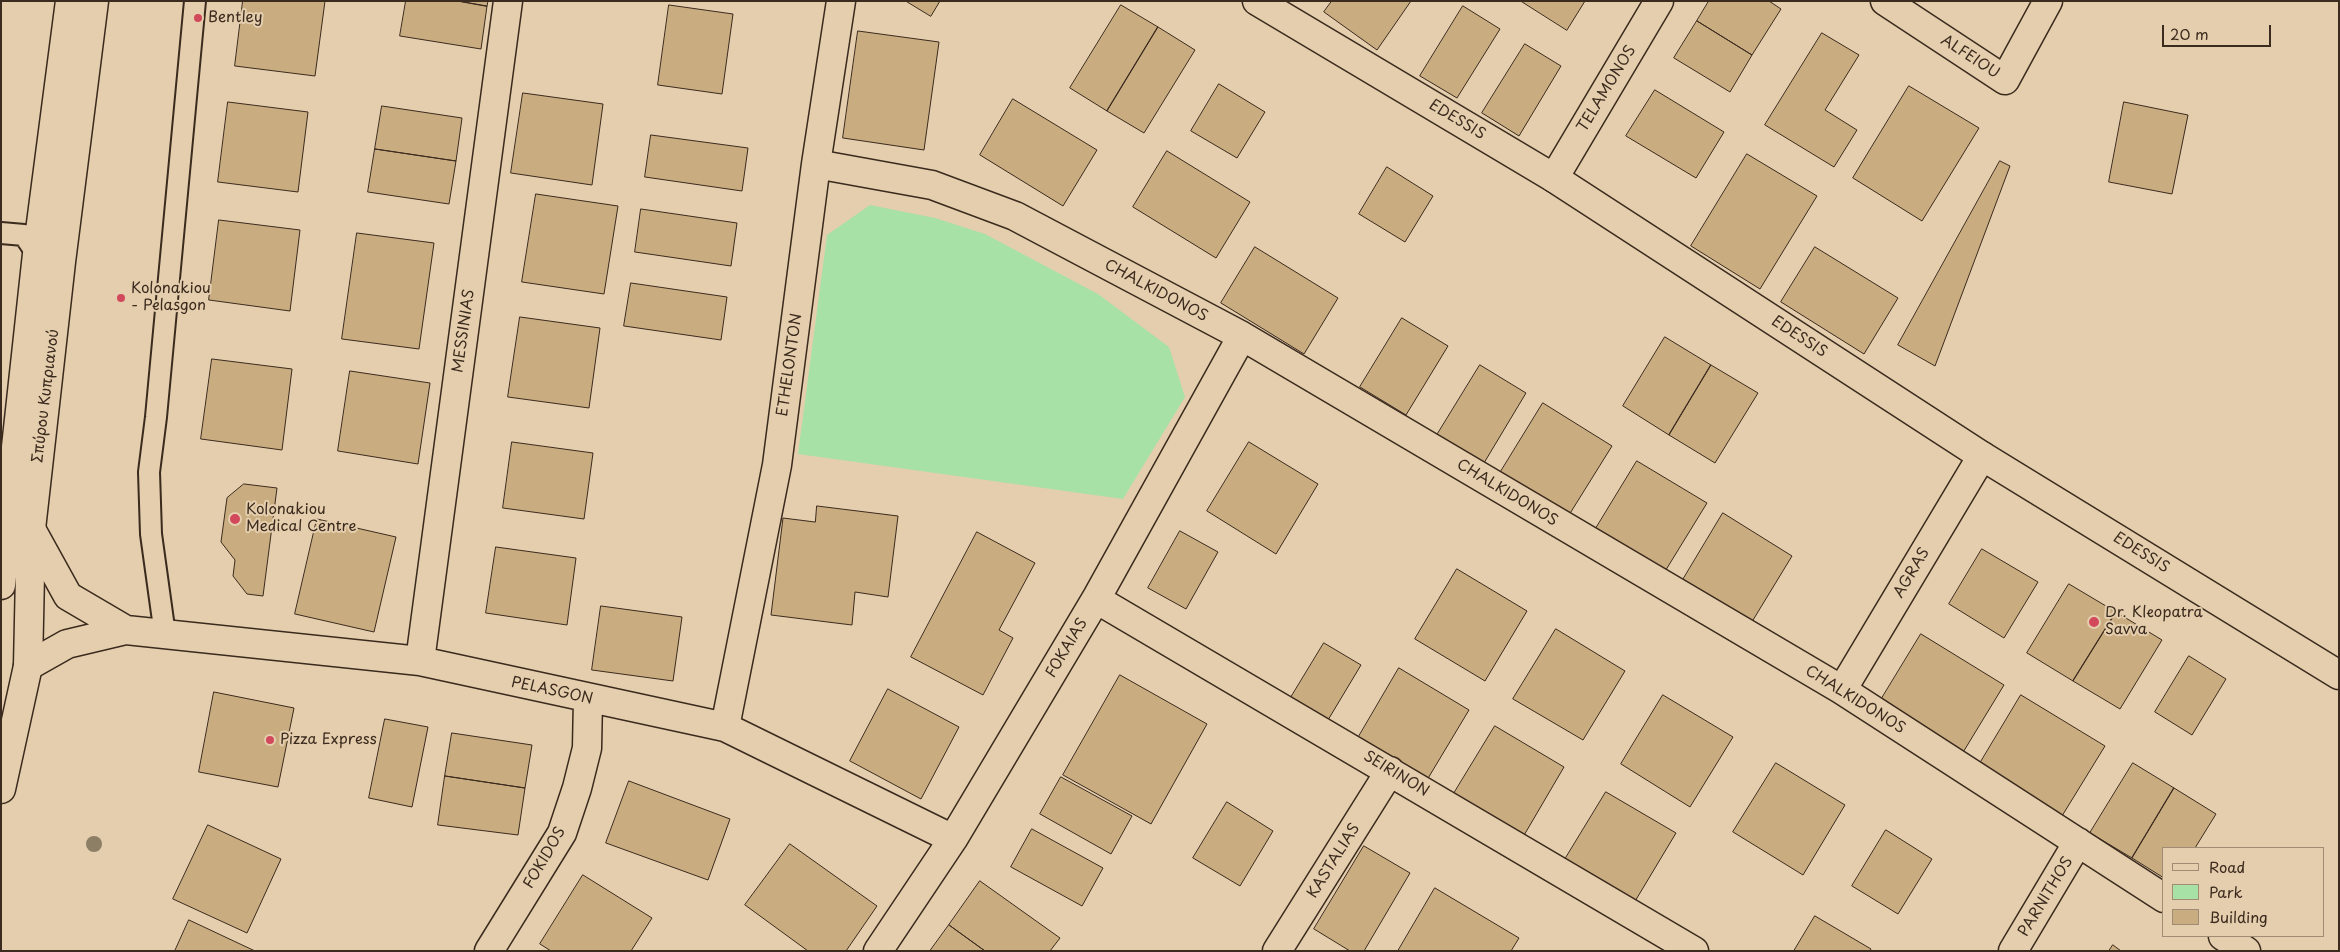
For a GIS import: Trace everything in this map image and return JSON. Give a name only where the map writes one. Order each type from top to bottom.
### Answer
[{"type":"street","name":"Σπύρου Κυπριανού","points":[[1,585],[37,254],[70,1]]},
{"type":"street","name":"Σπύρου Κυπριανού","points":[[1,789],[28,666],[30,529],[94,1]]},
{"type":"street","name":"MESSINIAS","points":[[420,661],[508,1]]},
{"type":"street","name":"ETHELONTON","points":[[725,727],[776,465],[816,164],[842,1]]},
{"type":"street","name":"TELAMONOS","points":[[1554,178],[1660,1]]},
{"type":"street","name":"ALFEIOU","points":[[1885,1],[2005,80],[2048,1]]},
{"type":"street","name":"EDESSIS","points":[[1274,5],[1554,178],[1982,456],[2339,675]]},
{"type":"street","name":"CHALKIDONOS","points":[[816,164],[932,185],[1015,216],[1242,336],[1842,690],[2162,897]]},
{"type":"street","name":"FOKAIAS","points":[[878,951],[953,838],[1096,599],[1242,336]]},
{"type":"street","name":"AGRAS","points":[[1842,690],[1982,456]]},
{"type":"street","name":"PELASGON","points":[[30,529],[68,596],[126,630]]},
{"type":"street","name":"SEIRINON","points":[[1096,599],[1694,951]]},
{"type":"street","name":"PELASGON","points":[[28,666],[67,644],[126,630],[420,661],[588,699],[725,727],[953,838]]},
{"type":"street","name":"FOKIDOS","points":[[489,951],[562,833],[577,788],[586,748],[588,699]]},
{"type":"street","name":"KASTALIAS","points":[[1277,951],[1390,771]]},
{"type":"street","name":"PARNITHOS","points":[[2013,951],[2078,842]]},
{"type":"street","points":[[2225,937],[2246,951]]},
{"type":"lane","points":[[164,635],[151,534],[149,472],[156,417],[195,1]]},
{"type":"lane","points":[[1,233],[24,235],[37,254]]},
{"type":"green space","points":[[870,205],[935,218],[985,234],[1098,294],[1169,347],[1185,397],[1123,499],[798,454],[827,235]]},
{"type":"building","points":[[243,1],[325,1],[315,76],[235,66]]},
{"type":"building","points":[[406,1],[458,1],[487,6],[481,49],[400,36]]},
{"type":"building","points":[[458,1],[488,1],[487,6]]},
{"type":"building","points":[[906,1],[940,1],[931,16]]},
{"type":"building","points":[[1332,1],[1411,1],[1377,50],[1324,12]]},
{"type":"building","points":[[1521,1],[1585,1],[1567,30]]},
{"type":"building","points":[[1709,1],[1769,1],[1781,9],[1752,55],[1697,21]]},
{"type":"building","points":[[669,5],[733,14],[722,94],[658,85]]},
{"type":"building","points":[[1121,5],[1158,27],[1107,111],[1070,88]]},
{"type":"building","points":[[1463,6],[1500,29],[1457,98],[1420,76]]},
{"type":"building","points":[[1697,21],[1752,55],[1730,92],[1674,58]]},
{"type":"building","points":[[1158,27],[1195,50],[1144,133],[1107,111]]},
{"type":"building","points":[[858,31],[939,42],[924,150],[843,138]]},
{"type":"building","points":[[1822,33],[1859,55],[1825,110],[1857,130],[1834,167],[1765,125]]},
{"type":"building","points":[[1525,44],[1561,66],[1519,136],[1482,113]]},
{"type":"building","points":[[1219,84],[1265,112],[1237,158],[1191,131]]},
{"type":"building","points":[[1909,86],[1979,128],[1922,221],[1853,178]]},
{"type":"building","points":[[1655,90],[1724,132],[1696,178],[1626,136]]},
{"type":"building","points":[[523,93],[603,104],[592,185],[511,173]]},
{"type":"building","points":[[1013,99],[1097,150],[1063,206],[980,155]]},
{"type":"building","points":[[228,102],[308,112],[298,192],[218,182]]},
{"type":"building","points":[[2124,102],[2188,115],[2172,194],[2109,182]]},
{"type":"building","points":[[382,106],[462,118],[456,161],[375,149]]},
{"type":"building","points":[[651,135],[748,148],[742,191],[645,177]]},
{"type":"building","points":[[375,149],[456,161],[449,204],[368,192]]},
{"type":"building","points":[[1167,151],[1250,202],[1216,258],[1133,207]]},
{"type":"building","points":[[1747,154],[1817,196],[1760,289],[1691,246]]},
{"type":"building","points":[[2000,161],[2010,166],[1935,366],[1898,345]]},
{"type":"building","points":[[1387,167],[1433,196],[1405,242],[1359,214]]},
{"type":"building","points":[[536,194],[618,206],[604,294],[522,282]]},
{"type":"building","points":[[641,209],[737,223],[731,266],[635,252]]},
{"type":"building","points":[[219,220],[300,230],[290,311],[209,300]]},
{"type":"building","points":[[357,233],[434,243],[419,349],[342,339]]},
{"type":"building","points":[[1255,247],[1338,298],[1304,354],[1221,303]]},
{"type":"building","points":[[1815,247],[1898,298],[1864,354],[1781,302]]},
{"type":"building","points":[[631,283],[727,297],[721,340],[624,326]]},
{"type":"building","points":[[520,317],[600,328],[589,408],[508,397]]},
{"type":"building","points":[[1402,318],[1448,346],[1406,415],[1360,387]]},
{"type":"building","points":[[1665,337],[1711,365],[1669,435],[1623,406]]},
{"type":"building","points":[[212,359],[292,369],[282,450],[201,439]]},
{"type":"building","points":[[1480,365],[1526,393],[1484,463],[1437,435]]},
{"type":"building","points":[[1711,365],[1758,393],[1715,463],[1669,435]]},
{"type":"building","points":[[350,371],[430,383],[418,464],[338,451]]},
{"type":"building","points":[[1543,403],[1612,446],[1569,515],[1500,473]]},
{"type":"building","points":[[512,442],[593,453],[584,519],[503,508]]},
{"type":"building","points":[[1249,442],[1318,484],[1276,554],[1207,511]]},
{"type":"building","points":[[1637,461],[1707,503],[1664,573],[1595,530]]},
{"type":"building","points":[[244,484],[277,488],[263,596],[247,594],[233,576],[235,560],[221,542],[227,498]]},
{"type":"building","points":[[817,506],[898,516],[888,597],[855,592],[852,625],[771,615],[783,518],[815,522]]},
{"type":"building","points":[[1723,513],[1792,556],[1750,625],[1681,583]]},
{"type":"building","points":[[317,519],[396,537],[374,632],[295,614]]},
{"type":"building","points":[[1180,531],[1218,552],[1186,609],[1148,588]]},
{"type":"building","points":[[977,532],[1035,563],[999,630],[1013,638],[983,695],[911,657]]},
{"type":"building","points":[[496,547],[576,558],[567,625],[486,613]]},
{"type":"building","points":[[1982,549],[2038,582],[2004,638],[1949,604]]},
{"type":"building","points":[[1457,569],[1527,611],[1485,681],[1415,639]]},
{"type":"building","points":[[2069,584],[2116,612],[2073,681],[2027,653]]},
{"type":"building","points":[[601,606],[682,617],[673,681],[592,670]]},
{"type":"building","points":[[2116,612],[2162,640],[2120,709],[2073,681]]},
{"type":"building","points":[[1556,629],[1625,671],[1583,740],[1513,699]]},
{"type":"building","points":[[1921,634],[2004,685],[1962,754],[1879,703]]},
{"type":"building","points":[[1324,643],[1361,665],[1328,720],[1290,699]]},
{"type":"building","points":[[2189,656],[2226,679],[2192,735],[2155,712]]},
{"type":"building","points":[[1399,668],[1469,710],[1427,780],[1358,738]]},
{"type":"building","points":[[1120,675],[1207,724],[1151,824],[1063,775]]},
{"type":"building","points":[[888,689],[959,727],[921,799],[850,761]]},
{"type":"building","points":[[214,692],[294,708],[278,787],[199,772]]},
{"type":"building","points":[[1663,695],[1733,737],[1690,807],[1621,764]]},
{"type":"building","points":[[2021,695],[2105,746],[2062,816],[1979,765]]},
{"type":"building","points":[[385,719],[428,727],[412,807],[369,798]]},
{"type":"building","points":[[1495,726],[1564,767],[1523,837],[1453,795]]},
{"type":"building","points":[[452,733],[532,745],[525,788],[445,776]]},
{"type":"building","points":[[1776,763],[1845,805],[1803,875],[1733,832]]},
{"type":"building","points":[[2133,763],[2174,788],[2132,858],[2090,833]]},
{"type":"building","points":[[445,776],[525,788],[518,835],[438,825]]},
{"type":"building","points":[[1061,777],[1132,816],[1111,854],[1040,814]]},
{"type":"building","points":[[629,781],[730,819],[708,880],[606,843]]},
{"type":"building","points":[[2174,788],[2216,814],[2196,847],[2162,847],[2162,877],[2132,858]]},
{"type":"building","points":[[1606,792],[1676,833],[1634,903],[1564,861]]},
{"type":"building","points":[[1227,802],[1273,831],[1240,886],[1193,858]]},
{"type":"building","points":[[208,825],[281,859],[247,933],[173,899]]},
{"type":"building","points":[[1032,829],[1103,868],[1082,906],[1011,867]]},
{"type":"building","points":[[1886,830],[1932,859],[1898,914],[1852,886]]},
{"type":"building","points":[[790,844],[877,906],[846,951],[808,951],[745,905]]},
{"type":"building","points":[[1364,846],[1410,873],[1364,951],[1350,951],[1314,929]]},
{"type":"building","points":[[583,875],[652,918],[631,951],[551,951],[540,944]]},
{"type":"building","points":[[980,881],[1060,938],[1050,951],[985,951],[949,925]]},
{"type":"building","points":[[1435,888],[1519,938],[1511,951],[1398,951]]},
{"type":"building","points":[[1815,916],[1871,949],[1870,951],[1794,951]]},
{"type":"building","points":[[189,920],[255,951],[175,951]]},
{"type":"building","points":[[949,925],[985,951],[930,951]]},
{"type":"building","points":[[2113,945],[2121,951],[2109,951]]},
{"type":"place","name":"Bentley","points":[[198,18]]},
{"type":"place","name":"Kolonakiou - Pelasgon","points":[[121,298]]},
{"type":"place","name":"Kolonakiou Medical Centre","points":[[235,519]]},
{"type":"place","name":"Dr. Kleopatra Savva","points":[[2094,622]]},
{"type":"place","name":"Pizza Express","points":[[270,740]]}]
